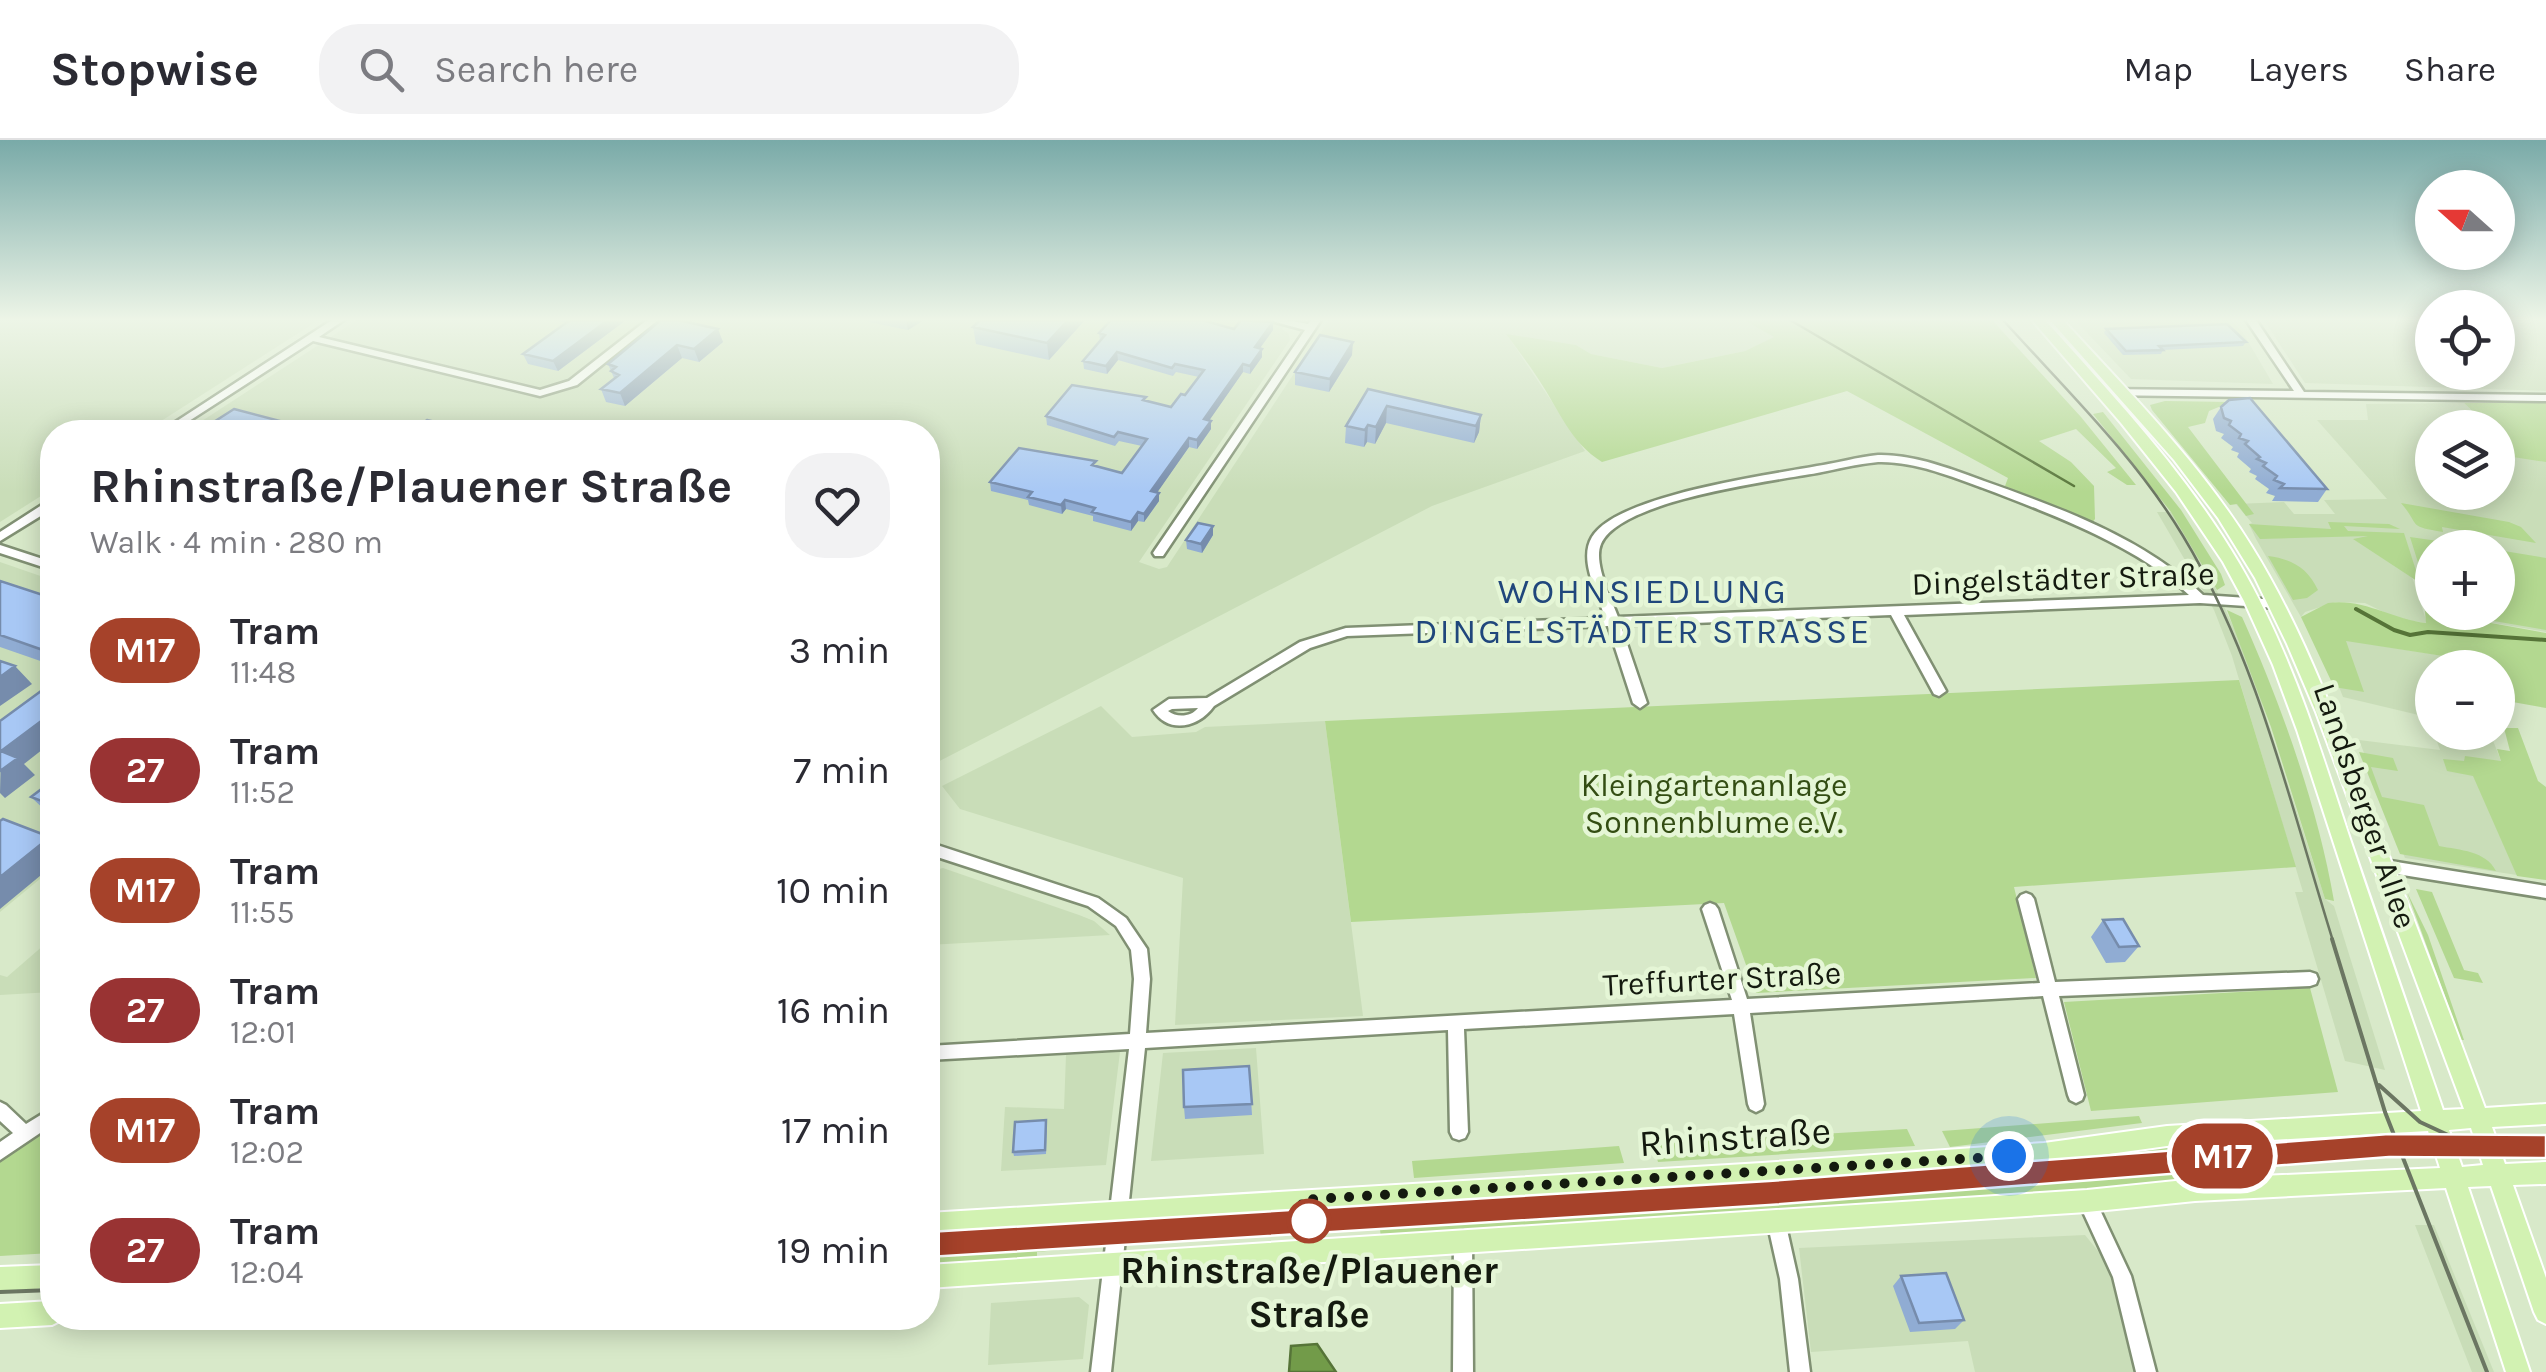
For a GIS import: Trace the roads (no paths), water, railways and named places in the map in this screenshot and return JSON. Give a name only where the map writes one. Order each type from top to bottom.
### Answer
[{"type":"main road","name":"Landsberger Allee","points":[[2089,377],[2169,470],[2206,523],[2253,602],[2288,678],[2438,1121],[2518,1372]]},
{"type":"main road","name":"Landsberger Allee","points":[[2108,377],[2176,454],[2226,520],[2277,604],[2384,866],[2479,1118],[2546,1312]]},
{"type":"main road","name":"Rhinstraße","points":[[940,1223],[1781,1172],[2044,1154],[2167,1136],[2546,1114]]},
{"type":"main road","points":[[940,1276],[2087,1201],[2195,1190],[2546,1173]]},
{"type":"main road","points":[[0,1279],[40,1277]]},
{"type":"main road","points":[[0,1316],[40,1314]]},
{"type":"street","points":[[183,420],[249,377]]},
{"type":"street","points":[[475,377],[540,393],[573,384],[581,377]]},
{"type":"street","points":[[1159,553],[1278,377]]},
{"type":"street","points":[[2290,377],[2302,396]]},
{"type":"street","points":[[2102,392],[2546,398]]},
{"type":"street","points":[[1640,703],[1591,556],[1591,545],[1618,520],[1663,502],[1740,483],[1889,459],[2008,492],[2150,562],[2200,600]]},
{"type":"street","points":[[0,537],[40,512]]},
{"type":"street","points":[[0,549],[40,562]]},
{"type":"street","name":"Dingelstädter Straße","points":[[1209,703],[1305,645],[1333,635],[2200,600],[2277,604]]},
{"type":"street","points":[[1896,612],[1938,690]]},
{"type":"street","points":[[940,852],[1110,911],[1139,949],[1142,979],[1138,1040],[1101,1372]]},
{"type":"street","points":[[2384,866],[2546,892]]},
{"type":"street","points":[[2026,898],[2076,1095]]},
{"type":"street","points":[[1710,909],[1741,1008],[1756,1104]]},
{"type":"street","name":"Treffurter Straße","points":[[940,1053],[2051,990],[2310,979]]},
{"type":"street","points":[[1456,1024],[1459,1132]]},
{"type":"street","points":[[0,1110],[25,1134]]},
{"type":"street","points":[[0,1152],[40,1124]]},
{"type":"street","points":[[2087,1201],[2122,1276],[2146,1372]]},
{"type":"street","points":[[1776,1221],[1790,1280],[1800,1372]]},
{"type":"street","points":[[1463,1240],[1463,1372]]},
{"type":"waterway","points":[[1888,377],[2074,486]]},
{"type":"waterway","points":[[2356,609],[2410,635],[2428,632],[2546,640]]},
{"type":"tram line","points":[[2056,377],[2143,478],[2209,583],[2270,734],[2333,941]]},
{"type":"tram line","points":[[2332,939],[2401,1153]]},
{"type":"tram line","points":[[2379,1085],[2420,1122],[2474,1147]]},
{"type":"tram line","name":"M17","points":[[940,1244],[1769,1193],[2205,1157],[2389,1146],[2546,1147]]},
{"type":"tram line","points":[[940,1251],[1771,1202],[2401,1153]]},
{"type":"tram line","points":[[2401,1153],[2546,1154]]},
{"type":"tram line","points":[[2401,1153],[2487,1372]]},
{"type":"tram line","points":[[0,1292],[40,1290]]},
{"type":"place","name":"Rhinstraße/Plauener Straße","points":[[1309,1221]]},
{"type":"district","name":"WOHNSIEDLUNG DINGELSTÄDTER STRASSE","points":[[1643,611]]},
{"type":"park label","name":"Kleingartenanlage Sonnenblume e.V.","points":[[1714,804]]}]
